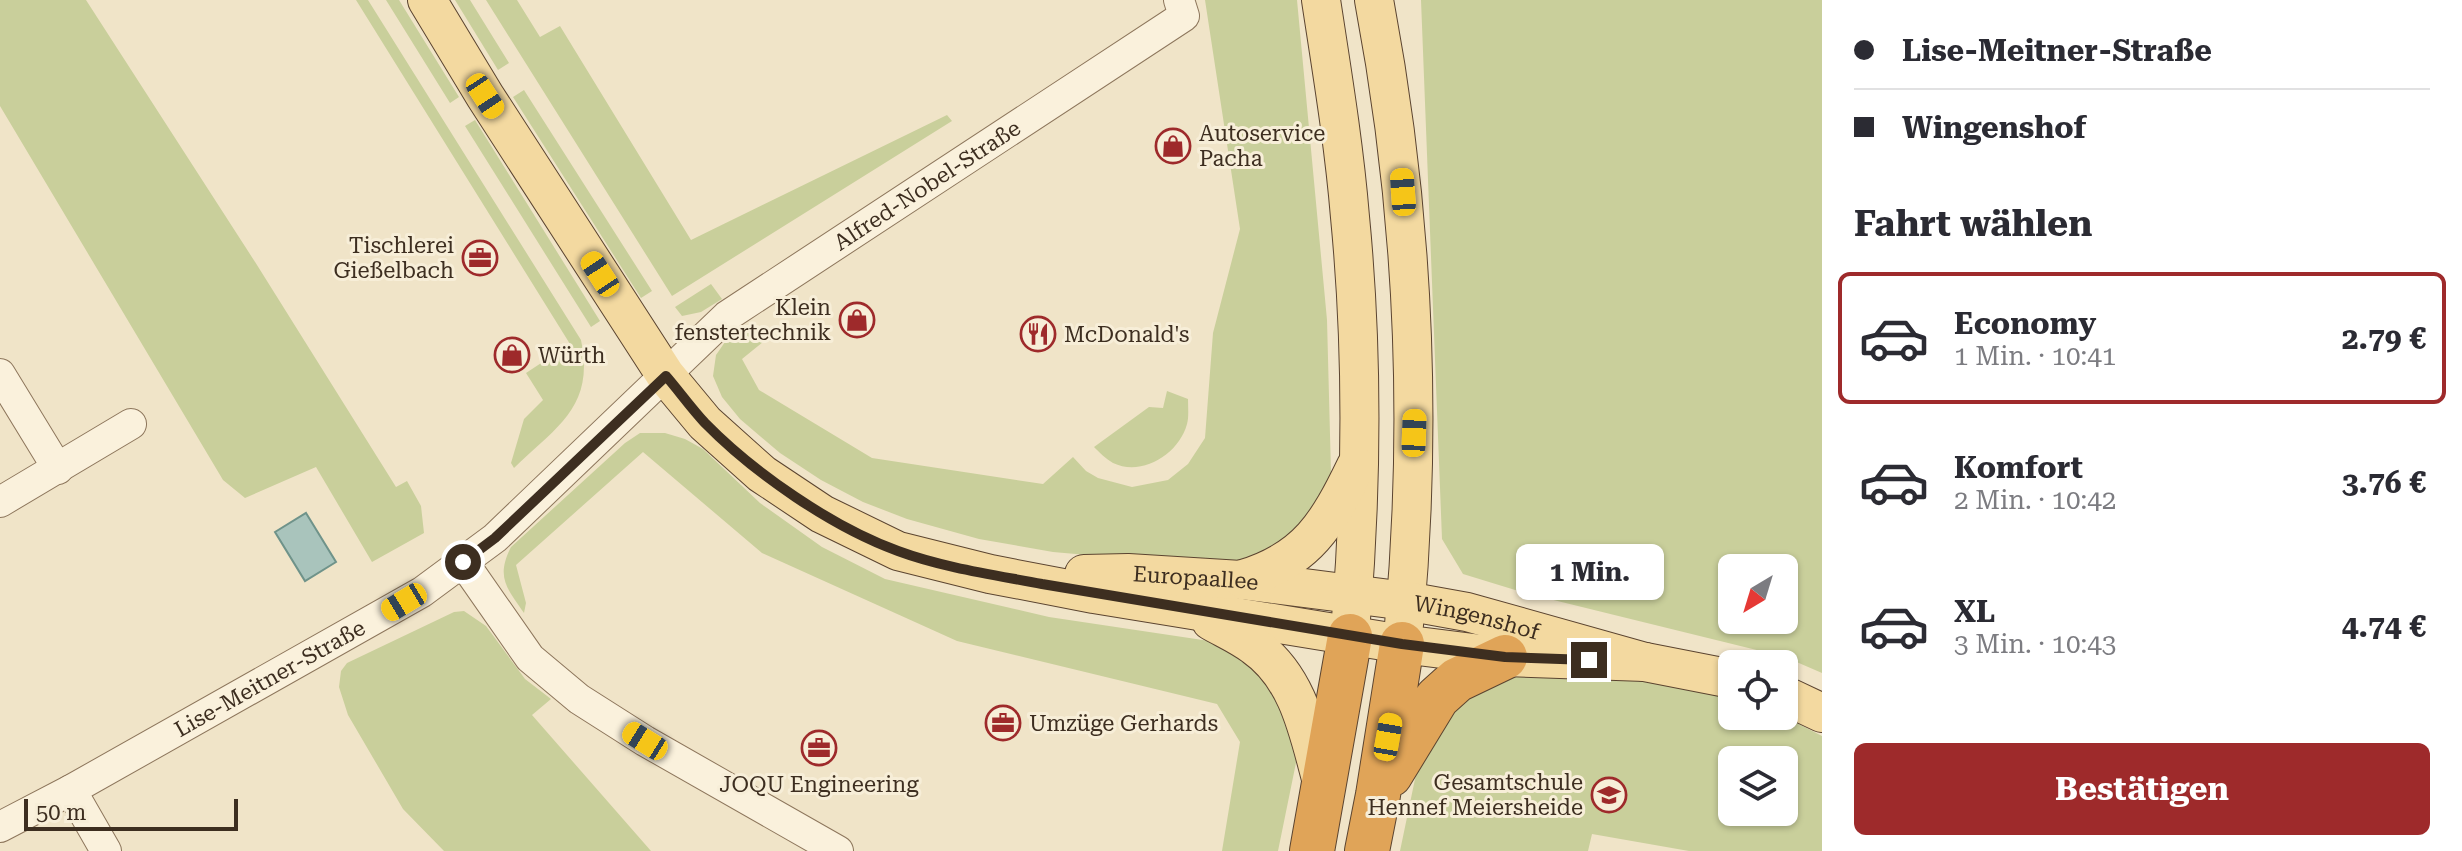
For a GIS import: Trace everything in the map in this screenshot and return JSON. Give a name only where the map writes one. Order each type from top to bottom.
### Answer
[{"type":"highway","points":[[1312,851],[1351,616]]},
{"type":"highway","points":[[1367,851],[1402,644]]},
{"type":"highway","points":[[1378,795],[1437,698],[1457,680],[1505,657]]},
{"type":"main road","name":"Europaallee","points":[[427,0],[485,96],[666,376],[705,423],[762,474],[822,514],[898,551],[990,574],[1191,610],[1351,616]]},
{"type":"main road","points":[[1321,0],[1344,156],[1359,342],[1360,456],[1351,616]]},
{"type":"main road","points":[[1374,0],[1401,163],[1415,407],[1402,644]]},
{"type":"main road","points":[[1241,580],[1270,571],[1298,554],[1328,517],[1360,456]]},
{"type":"main road","name":"Europaallee","points":[[990,574],[1128,573],[1241,580],[1351,616],[1402,644]]},
{"type":"main road","name":"Wingenshof","points":[[1351,616],[1406,601],[1467,612],[1645,662],[1718,676]]},
{"type":"main road","points":[[1191,610],[1255,646],[1287,678],[1304,719],[1324,791]]},
{"type":"main road","name":"Wingenshof","points":[[1402,644],[1505,657],[1645,662]]},
{"type":"main road","points":[[1798,702],[1822,713]]},
{"type":"street","name":"Alfred-Nobel-Straße","points":[[666,376],[727,316],[1184,16],[1179,0]]},
{"type":"street","points":[[0,374],[58,469]]},
{"type":"street","name":"Lise-Meitner-Straße","points":[[0,827],[386,613],[463,562],[506,528],[666,376]]},
{"type":"street","points":[[0,502],[131,424]]},
{"type":"street","points":[[463,562],[530,658],[579,699],[645,741],[838,851]]},
{"type":"street","points":[[71,790],[106,851]]},
{"type":"green space","points":[[0,0],[86,0],[396,487],[407,481],[421,506],[424,533],[372,562],[316,467],[245,498],[223,480],[0,106]]},
{"type":"green space","points":[[356,0],[368,0],[581,340],[584,363],[577,399],[558,427],[514,468],[511,463],[524,419],[543,400],[526,373],[570,344]]},
{"type":"green space","points":[[386,0],[399,0],[459,97],[450,103]]},
{"type":"green space","points":[[455,0],[470,0],[509,63],[498,70]]},
{"type":"green space","points":[[486,0],[517,0],[540,37],[560,26],[691,240],[947,115],[952,121],[672,296]]},
{"type":"green space","points":[[1205,0],[1297,0],[1327,320],[1331,473],[1315,513],[1294,540],[1235,568],[1053,552],[979,539],[907,519],[863,502],[821,480],[780,453],[740,419],[722,397],[713,376],[716,355],[734,329],[747,331],[763,342],[742,359],[759,390],[872,458],[1043,484],[1073,457],[1098,478],[1132,487],[1168,480],[1188,464],[1205,438],[1213,333],[1240,229]]},
{"type":"green space","points":[[1421,0],[1822,0],[1822,673],[1798,663],[1798,650],[1757,650],[1525,593],[1463,574],[1442,539]]},
{"type":"green space","points":[[524,90],[652,291],[641,298],[513,97]]},
{"type":"green space","points":[[475,120],[600,321],[591,327],[465,126]]},
{"type":"green space","points":[[711,284],[722,299],[701,312],[682,316],[675,307]]},
{"type":"green space","points":[[1167,391],[1188,399],[1187,424],[1183,435],[1168,453],[1147,465],[1124,467],[1110,461],[1094,447],[1149,407],[1163,408]]},
{"type":"green space","points":[[640,433],[665,433],[703,449],[760,503],[822,547],[885,579],[1049,617],[1216,642],[1255,660],[1284,692],[1298,753],[1278,851],[1222,851],[1240,742],[1217,704],[957,641],[762,553],[643,452],[516,565],[526,603],[524,613],[505,582],[504,566],[511,547],[625,443]]},
{"type":"green space","points":[[464,611],[486,626],[525,679],[551,699],[532,715],[651,851],[444,851],[403,809],[348,715],[339,687],[341,671],[347,663],[454,612]]},
{"type":"green space","points":[[1563,670],[1679,685],[1718,695],[1718,730],[1798,730],[1798,724],[1822,736],[1822,851],[1689,851],[1592,834],[1588,851],[1400,851],[1415,779],[1439,716],[1478,681]]},
{"type":"water","points":[[306,513],[336,562],[305,581],[275,532]]},
{"type":"place","name":"Autoservice Pacha","points":[[1173,146]]},
{"type":"place","name":"Tischlerei Gießelbach","points":[[480,258]]},
{"type":"place","name":"Klein fenstertechnik","points":[[857,320]]},
{"type":"place","name":"McDonald's","points":[[1038,334]]},
{"type":"place","name":"Würth","points":[[512,355]]},
{"type":"place","name":"Umzüge Gerhards","points":[[1003,723]]},
{"type":"place","name":"JOQU Engineering","points":[[819,748]]},
{"type":"place","name":"Gesamtschule Hennef Meiersheide","points":[[1609,795]]},
{"type":"route","points":[[463,562],[495,538],[666,376],[705,423],[762,474],[822,514],[898,551],[1042,584],[1376,640],[1505,657],[1589,660]]}]
